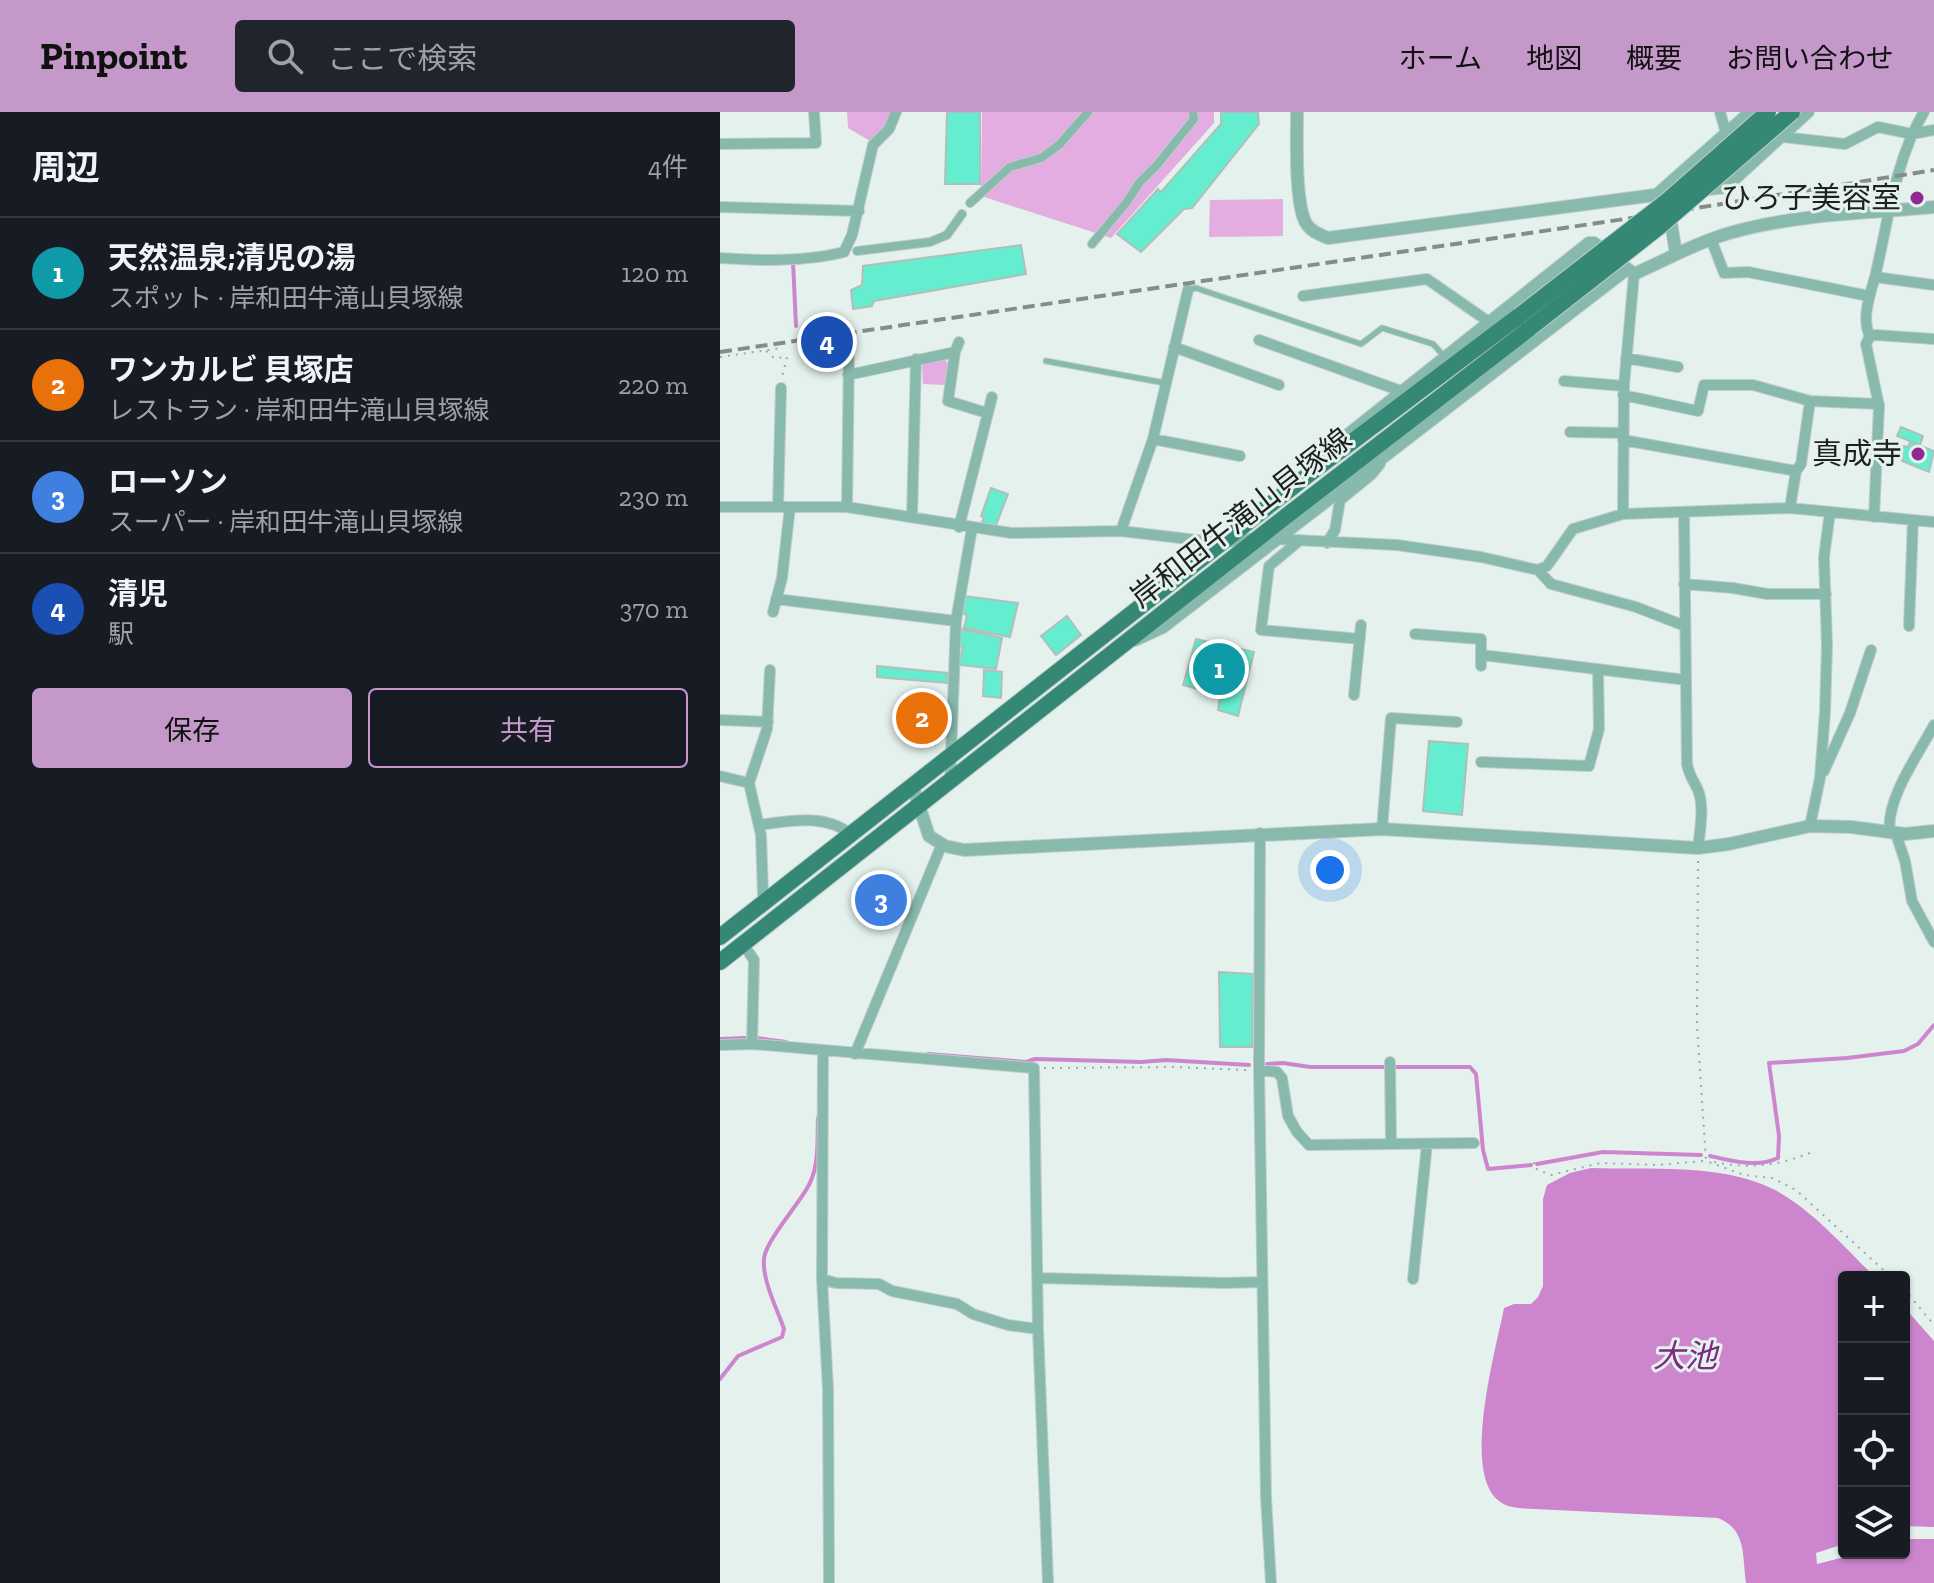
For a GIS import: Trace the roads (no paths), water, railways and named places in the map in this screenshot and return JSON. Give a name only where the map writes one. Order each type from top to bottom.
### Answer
[{"type":"main road","name":"岸和田牛滝山貝塚線","points":[[720,961],[1262,537],[1525,322],[1768,112]]},
{"type":"main road","name":"岸和田牛滝山貝塚線","points":[[720,937],[1247,523],[1670,218],[1792,112]]},
{"type":"street","points":[[720,144],[816,143],[814,112]]},
{"type":"street","points":[[720,258],[819,257],[844,252],[859,211],[873,145],[889,129],[896,112]]},
{"type":"street","points":[[970,203],[1010,167],[1041,158],[1059,145],[1088,112]]},
{"type":"street","points":[[1092,244],[1194,119],[1193,112]]},
{"type":"street","points":[[1297,112],[1304,221],[1313,232],[1328,238],[1726,188],[1809,112]]},
{"type":"street","points":[[1720,112],[1722,136],[1747,169]]},
{"type":"street","points":[[1661,195],[1749,112]]},
{"type":"street","points":[[1870,336],[1867,330],[1869,296],[1912,134],[1924,112]]},
{"type":"street","points":[[1783,137],[1845,144],[1878,127],[1912,134],[1934,130]]},
{"type":"street","points":[[1661,195],[1676,254]]},
{"type":"street","points":[[720,207],[859,211]]},
{"type":"street","points":[[1125,645],[1163,627],[1630,272],[1711,239],[1782,221],[1934,207]]},
{"type":"street","points":[[857,251],[930,242],[947,235],[962,214]]},
{"type":"street","points":[[1711,239],[1724,273],[1748,272],[1869,296]]},
{"type":"street","points":[[1247,523],[1352,430],[1589,243],[1594,243],[1630,272]]},
{"type":"street","points":[[1623,514],[1624,391],[1630,272]]},
{"type":"street","points":[[1875,277],[1934,285]]},
{"type":"street","points":[[1303,296],[1427,279],[1489,322]]},
{"type":"street","points":[[1121,531],[1153,439],[1188,290]]},
{"type":"street","points":[[1870,336],[1934,339]]},
{"type":"street","points":[[1870,336],[1866,344],[1879,404],[1874,517]]},
{"type":"street","points":[[1259,340],[1401,391]]},
{"type":"street","points":[[848,375],[957,347],[948,401],[987,413]]},
{"type":"street","points":[[1174,347],[1279,385]]},
{"type":"street","points":[[847,507],[849,352]]},
{"type":"street","points":[[1626,358],[1678,367]]},
{"type":"street","points":[[912,517],[916,359]]},
{"type":"street","points":[[1564,381],[1624,391],[1698,411],[1704,385],[1753,385],[1810,401],[1879,404]]},
{"type":"street","points":[[773,612],[782,578],[781,388]]},
{"type":"street","points":[[959,527],[992,397]]},
{"type":"street","points":[[1790,508],[1796,471],[1801,464],[1810,401]]},
{"type":"street","points":[[1570,432],[1623,437],[1796,471]]},
{"type":"street","points":[[1153,439],[1240,456]]},
{"type":"street","points":[[1327,543],[1335,530],[1340,500],[1372,474],[1392,450]]},
{"type":"street","points":[[720,507],[847,507],[1011,533],[1121,531],[1222,543],[1262,537],[1397,545],[1481,557],[1538,570],[1551,584],[1636,607],[1685,626]]},
{"type":"street","points":[[1538,570],[1547,566],[1573,529],[1623,514],[1790,508],[1934,522]]},
{"type":"street","points":[[1810,826],[1820,778],[1827,645],[1824,557],[1830,512]]},
{"type":"street","points":[[1684,513],[1687,764],[1689,777],[1698,789],[1700,803],[1698,848]]},
{"type":"street","points":[[1909,626],[1913,520]]},
{"type":"street","points":[[950,783],[956,621],[972,528]]},
{"type":"street","points":[[1299,541],[1269,566],[1261,630],[1360,639]]},
{"type":"street","points":[[1684,584],[1767,594],[1826,594]]},
{"type":"street","points":[[776,599],[956,621]]},
{"type":"street","points":[[1354,695],[1361,625]]},
{"type":"street","points":[[1415,634],[1481,639],[1481,661],[1598,669],[1686,680]]},
{"type":"street","points":[[1820,778],[1850,713],[1871,650]]},
{"type":"street","points":[[1481,762],[1589,766],[1599,729],[1598,669]]},
{"type":"street","points":[[766,902],[759,825],[749,783],[768,722],[770,670]]},
{"type":"street","points":[[1382,829],[1391,718],[1457,722]]},
{"type":"street","points":[[720,720],[768,722]]},
{"type":"street","points":[[1934,725],[1892,805],[1888,822],[1905,861],[1912,901],[1934,942]]},
{"type":"street","points":[[720,776],[749,783]]},
{"type":"street","points":[[913,787],[929,836],[942,844],[964,850],[1382,829],[1698,848],[1810,826],[1851,827],[1893,834],[1934,831]]},
{"type":"street","points":[[759,825],[821,820],[841,826],[852,835]]},
{"type":"street","points":[[1260,833],[1262,1282],[1266,1498],[1271,1583]]},
{"type":"street","points":[[855,1054],[942,844]]},
{"type":"street","points":[[743,944],[754,960],[752,1044]]},
{"type":"street","points":[[720,1045],[752,1044],[1034,1068],[1038,1329],[1048,1583]]},
{"type":"street","points":[[823,1051],[822,1279],[828,1389],[829,1583]]},
{"type":"street","points":[[1390,1066],[1391,1144]]},
{"type":"street","points":[[1259,1070],[1277,1072],[1282,1078],[1288,1116],[1309,1145],[1474,1143]]},
{"type":"street","points":[[1413,1279],[1427,1144]]},
{"type":"street","points":[[1039,1278],[1262,1282]]},
{"type":"street","points":[[822,1279],[836,1283],[879,1284],[892,1291],[957,1304],[973,1314],[1008,1325],[1038,1329]]},
{"type":"lane","points":[[1188,290],[1196,288],[1361,344],[1382,328],[1433,344],[1445,356]]},
{"type":"lane","points":[[1046,361],[1165,383]]},
{"type":"water","name":"大池","points":[[1591,1168],[1707,1171],[1752,1181],[1773,1189],[1801,1207],[1869,1271],[1838,1271],[1838,1546],[1816,1553],[1817,1564],[1838,1559],[1910,1559],[1910,1539],[1934,1539],[1934,1583],[1746,1583],[1739,1536],[1718,1518],[1521,1508],[1499,1501],[1488,1486],[1482,1438],[1489,1379],[1504,1308],[1514,1304],[1531,1304],[1538,1297],[1543,1286],[1543,1199],[1547,1185],[1570,1173]]},
{"type":"water","points":[[1910,1314],[1934,1341],[1934,1527],[1910,1526]]},
{"type":"waterway","points":[[793,262],[796,326]]},
{"type":"waterway","points":[[1710,1156],[1753,1163],[1778,1158],[1779,1136],[1769,1063],[1904,1051],[1918,1044],[1934,1025]]},
{"type":"waterway","points":[[720,1039],[745,1038]]},
{"type":"waterway","points":[[756,1038],[786,1042]]},
{"type":"waterway","points":[[928,1054],[1026,1062],[1035,1059],[1166,1060],[1249,1065]]},
{"type":"waterway","points":[[1267,1064],[1470,1067],[1476,1074],[1483,1150],[1488,1169],[1531,1165]]},
{"type":"waterway","points":[[720,1379],[738,1356],[782,1337],[784,1329],[768,1285],[764,1258],[814,1173],[818,1118]]},
{"type":"waterway","points":[[1537,1164],[1603,1152],[1701,1155]]},
{"type":"railway","points":[[720,352],[1659,214],[1934,170]]},
{"type":"place","name":"ひろ子美容室","points":[[1917,198]]},
{"type":"place","name":"清児","points":[[827,342]]},
{"type":"place","name":"真成寺","points":[[1918,454]]},
{"type":"place","name":"天然温泉;清児の湯","points":[[1219,669]]},
{"type":"place","name":"ワンカルビ 貝塚店","points":[[922,718]]},
{"type":"place","name":"ローソン","points":[[881,900]]}]
